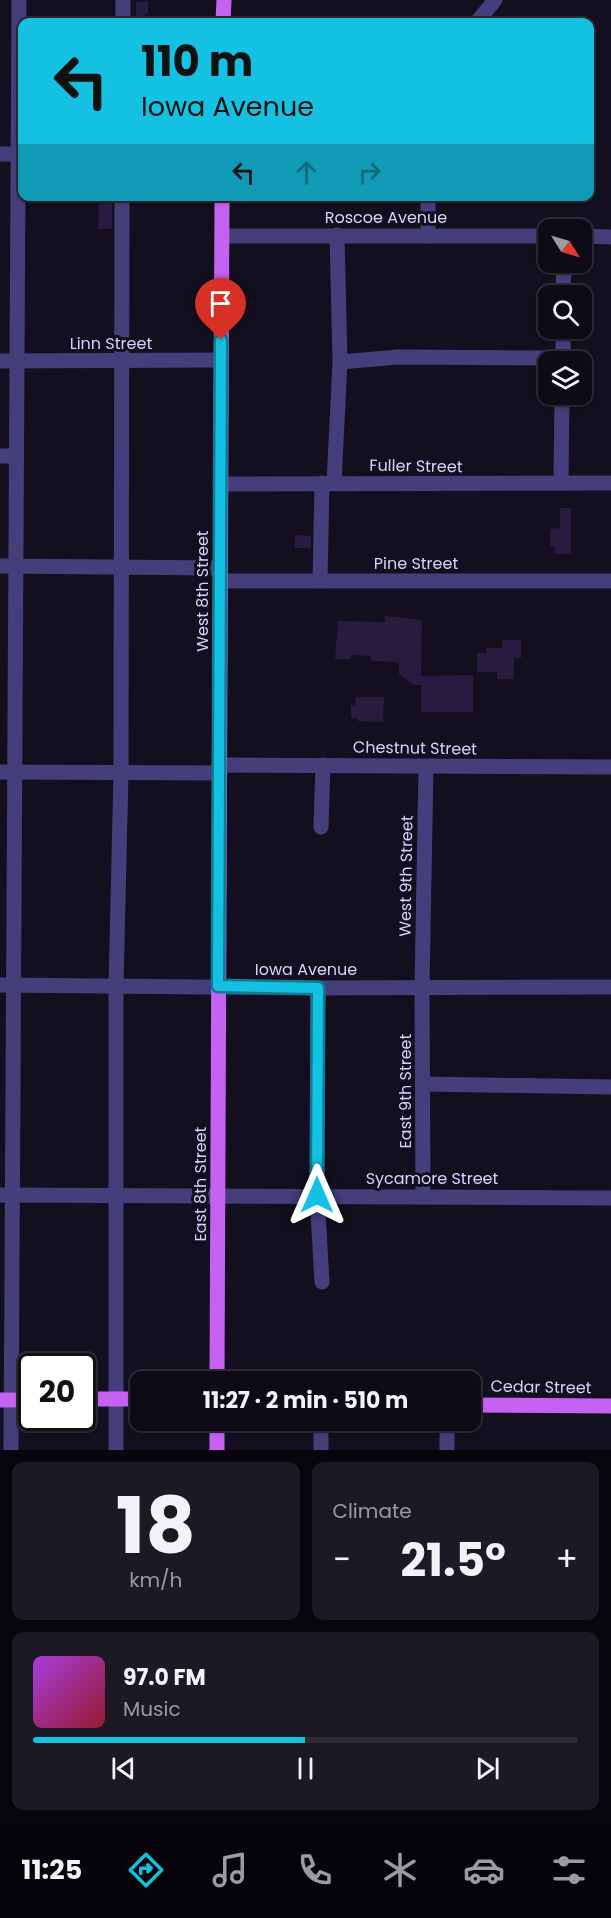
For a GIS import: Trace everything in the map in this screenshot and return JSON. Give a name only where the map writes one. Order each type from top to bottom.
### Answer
[{"type":"main road","points":[[223,18],[224,0]]},
{"type":"main road","name":"West 8th Street","points":[[218,986],[222,201]]},
{"type":"main road","name":"East 8th Street","points":[[217,1371],[218,986]]},
{"type":"main road","points":[[96,1399],[130,1399]]},
{"type":"main road","name":"Cedar Street","points":[[481,1405],[611,1406]]},
{"type":"main road","points":[[217,1431],[217,1450]]},
{"type":"street","points":[[19,0],[19,18]]},
{"type":"street","points":[[123,0],[123,18]]},
{"type":"street","points":[[480,18],[495,0]]},
{"type":"street","points":[[0,154],[18,154]]},
{"type":"street","points":[[11,1450],[5,1400],[8,566],[16,456],[19,201]]},
{"type":"street","points":[[117,1450],[116,986],[121,773],[122,201]]},
{"type":"street","points":[[428,201],[428,236]]},
{"type":"street","points":[[320,581],[340,362],[337,235]]},
{"type":"street","name":"Roscoe Avenue","points":[[222,236],[538,236]]},
{"type":"street","points":[[592,236],[611,237]]},
{"type":"street","points":[[340,362],[398,357],[538,360]]},
{"type":"street","name":"Linn Street","points":[[0,361],[221,360]]},
{"type":"street","points":[[561,483],[562,405]]},
{"type":"street","points":[[0,456],[16,456]]},
{"type":"street","name":"Fuller Street","points":[[220,484],[611,483]]},
{"type":"street","name":"Pine Street","points":[[8,566],[122,566],[320,581],[611,580]]},
{"type":"street","points":[[321,827],[322,765]]},
{"type":"street","name":"Chestnut Street","points":[[7,772],[121,773],[322,765],[611,767]]},
{"type":"street","name":"West 9th Street","points":[[422,986],[426,767]]},
{"type":"street","name":"Iowa Avenue","points":[[7,985],[318,988],[611,987]]},
{"type":"street","name":"East 9th Street","points":[[422,986],[423,1197]]},
{"type":"street","points":[[318,988],[317,1195],[322,1282]]},
{"type":"street","points":[[423,1084],[611,1087]]},
{"type":"street","name":"Sycamore Street","points":[[6,1195],[611,1198]]},
{"type":"street","points":[[321,1431],[321,1450]]},
{"type":"street","points":[[447,1431],[447,1450]]},
{"type":"building","points":[[148,1],[148,14],[145,14],[145,18],[136,18],[136,2]]},
{"type":"building","points":[[99,201],[112,201],[112,229],[98,229]]},
{"type":"building","points":[[560,508],[571,508],[571,554],[555,554],[555,546],[550,546],[550,529],[560,528]]},
{"type":"building","points":[[295,535],[311,536],[311,548],[295,548]]},
{"type":"building","points":[[385,616],[422,620],[421,676],[473,675],[473,712],[421,712],[421,685],[414,685],[399,674],[399,664],[396,662],[371,661],[371,656],[351,655],[351,659],[335,659],[338,621],[385,622]]},
{"type":"building","points":[[502,640],[521,640],[521,658],[514,658],[514,679],[497,679],[497,672],[477,672],[477,653],[486,653],[486,648],[502,648]]},
{"type":"building","points":[[356,697],[384,697],[383,722],[358,721],[357,718],[351,718],[351,705],[355,705]]},
{"type":"route","points":[[221,340],[218,986],[318,988],[317,1195]]}]
